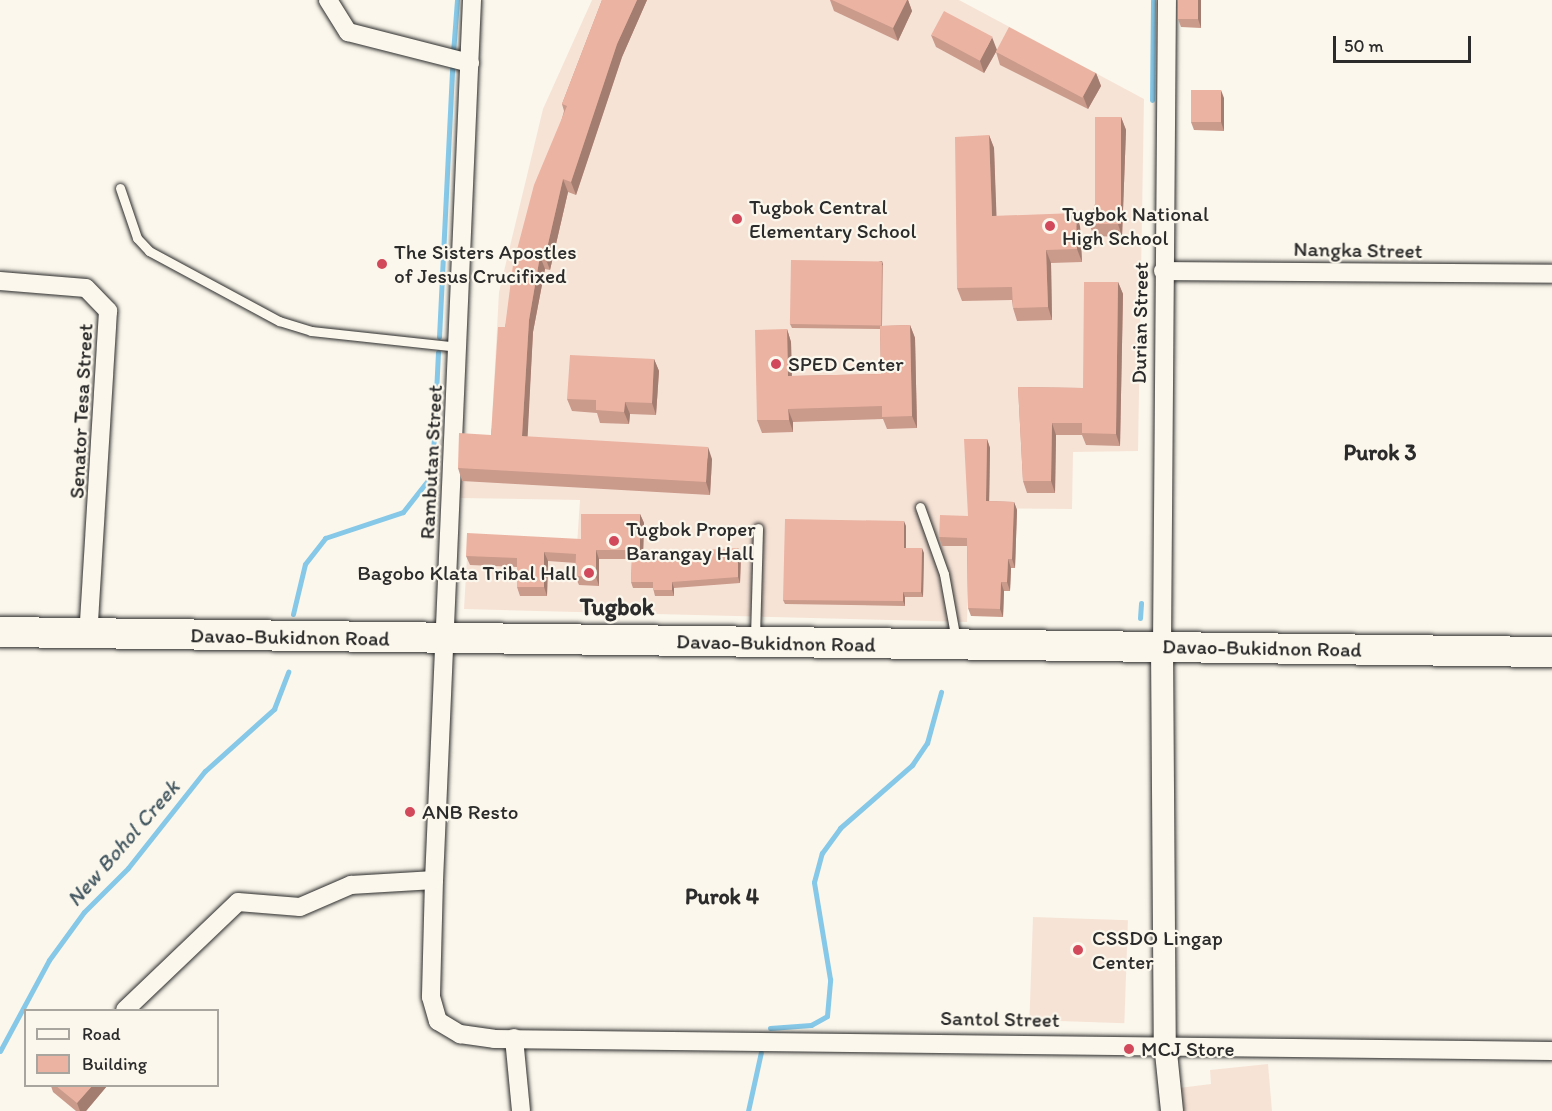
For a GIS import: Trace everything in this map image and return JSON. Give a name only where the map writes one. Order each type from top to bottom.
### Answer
[{"type":"highway","name":"Davao-Bukidnon Road","points":[[0,632],[1552,652]]},
{"type":"street","points":[[328,0],[348,32],[470,63]]},
{"type":"street","name":"Rambutan Street","points":[[448,1028],[433,1011],[434,880],[459,347],[472,0]]},
{"type":"street","name":"Durian Street","points":[[1162,646],[1163,271],[1167,0]]},
{"type":"street","name":"Nangka Street","points":[[1163,271],[1552,274]]},
{"type":"street","name":"Senator Tesa Street","points":[[0,281],[86,288],[108,311],[88,633]]},
{"type":"street","points":[[1162,646],[1165,1043],[1172,1111]]},
{"type":"street","points":[[127,1009],[238,903],[300,908],[351,885],[434,880]]},
{"type":"street","name":"Santol Street","points":[[448,1028],[475,1036],[514,1038],[1165,1043],[1552,1051]]},
{"type":"street","points":[[514,1038],[521,1111]]},
{"type":"lane","points":[[120,188],[137,238],[149,251],[279,321],[311,331],[459,347]]},
{"type":"lane","points":[[920,507],[944,574],[957,645]]},
{"type":"lane","points":[[755,642],[758,528]]},
{"type":"shaded area","name":"Tugbok Central Elementary School","points":[[592,0],[959,0],[1144,99],[1138,451],[1073,452],[1072,509],[970,508],[967,622],[464,609],[468,540],[577,545],[580,500],[457,498],[461,437],[491,437],[499,292],[543,109]]},
{"type":"shaded area","name":"CSSDO Lingap Center","points":[[1033,917],[1128,920],[1124,1023],[1029,1020]]},
{"type":"shaded area","points":[[1268,1064],[1272,1111],[1181,1111],[1179,1088],[1211,1084],[1210,1070]]},
{"type":"building","points":[[602,0],[637,0],[617,44],[571,182],[563,179],[545,257],[540,256],[529,320],[522,436],[708,447],[706,482],[458,468],[459,433],[491,435],[498,327],[505,327],[513,265],[534,185],[567,106],[562,104]]},
{"type":"building","points":[[832,0],[907,0],[893,28]]},
{"type":"building","points":[[1178,0],[1198,0],[1198,19],[1178,19]]},
{"type":"building","points":[[944,11],[993,37],[980,61],[931,35]]},
{"type":"building","points":[[1009,27],[1096,73],[1082,98],[996,52]]},
{"type":"building","points":[[1191,90],[1221,90],[1221,122],[1191,122]]},
{"type":"building","points":[[1095,117],[1121,117],[1121,224],[1095,224]]},
{"type":"building","points":[[989,135],[992,216],[1076,213],[1077,249],[1046,250],[1048,307],[1013,308],[1012,287],[957,288],[955,137]]},
{"type":"building","points":[[791,260],[882,262],[881,326],[790,324]]},
{"type":"building","points":[[1084,282],[1118,282],[1116,434],[1082,433],[1082,423],[1052,423],[1051,481],[1023,481],[1018,387],[1083,388]]},
{"type":"building","name":"SPED Center","points":[[910,325],[912,416],[882,417],[882,406],[788,409],[789,420],[757,420],[755,330],[787,329],[788,376],[881,374],[880,326]]},
{"type":"building","points":[[570,355],[654,359],[652,403],[625,402],[624,412],[596,410],[596,400],[567,399]]},
{"type":"building","points":[[964,439],[987,439],[986,501],[1014,502],[1012,559],[1008,559],[1007,582],[1001,582],[1000,609],[968,608],[967,538],[939,537],[940,515],[968,516]]},
{"type":"building","points":[[581,514],[640,514],[640,550],[596,550],[596,577],[575,576],[576,554],[544,552],[544,587],[517,587],[517,558],[466,556],[467,533],[581,539]]},
{"type":"building","points":[[785,519],[904,521],[904,548],[922,548],[921,592],[903,592],[903,601],[783,600]]},
{"type":"building","points":[[738,548],[738,577],[672,582],[672,590],[653,590],[653,582],[631,582],[632,554]]},
{"type":"building","points":[[57,1087],[91,1087],[77,1103]]},
{"type":"waterway","name":"New Bohol Creek","points":[[453,53],[457,0]]},
{"type":"waterway","points":[[1152,100],[1153,0]]},
{"type":"waterway","name":"New Bohol Creek","points":[[439,337],[452,68]]},
{"type":"waterway","name":"New Bohol Creek","points":[[293,614],[305,564],[325,538],[403,512],[432,475],[438,352]]},
{"type":"waterway","points":[[1140,618],[1141,603]]},
{"type":"waterway","name":"New Bohol Creek","points":[[0,1051],[49,960],[84,912],[128,868],[205,771],[274,709],[288,672]]},
{"type":"waterway","points":[[770,1028],[811,1025],[827,1016],[830,979],[814,882],[822,853],[840,828],[912,765],[927,743],[941,692]]},
{"type":"waterway","points":[[748,1111],[761,1052]]},
{"type":"place","name":"Tugbok Central Elementary School","points":[[737,219]]},
{"type":"place","name":"Tugbok National High School","points":[[1050,226]]},
{"type":"place","name":"The Sisters Apostles of Jesus Crucifixed","points":[[382,264]]},
{"type":"place","name":"SPED Center","points":[[776,364]]},
{"type":"place","name":"Tugbok Proper Barangay Hall","points":[[614,541]]},
{"type":"place","name":"Bagobo Klata Tribal Hall","points":[[589,573]]},
{"type":"place","name":"ANB Resto","points":[[410,812]]},
{"type":"place","name":"CSSDO Lingap Center","points":[[1078,950]]},
{"type":"place","name":"MCJ Store","points":[[1129,1049]]},
{"type":"district","name":"Purok 3","points":[[1380,453]]},
{"type":"district","name":"Tugbok","points":[[617,607]]},
{"type":"district","name":"Purok 4","points":[[722,897]]}]
